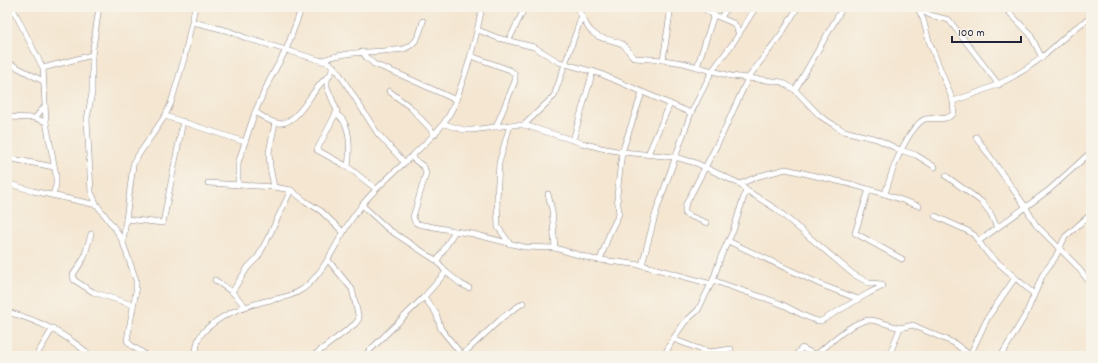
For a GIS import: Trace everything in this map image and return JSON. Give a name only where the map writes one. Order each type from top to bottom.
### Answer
[{"type":"street","points":[[12,7],[43,68],[46,122],[56,175],[56,185],[53,195]]},
{"type":"street","points":[[92,7],[98,8],[92,55],[92,93],[87,119],[91,192],[97,205],[116,230],[123,243],[136,280],[136,291],[132,305],[127,340],[131,347],[145,354],[146,356]]},
{"type":"street","points":[[123,243],[135,160],[165,116],[171,103],[183,65],[195,7]]},
{"type":"street","points":[[238,185],[238,164],[244,142],[255,112],[286,50],[302,7]]},
{"type":"street","points":[[196,356],[197,344],[202,332],[217,320],[245,306],[290,296],[303,288],[328,260],[343,232],[376,188],[411,157],[444,124],[456,100],[471,56],[482,7]]},
{"type":"street","points":[[509,40],[525,7]]},
{"type":"street","points":[[575,7],[582,15],[587,26],[597,36],[623,45],[634,58],[663,60],[748,78],[782,82],[795,90],[820,116],[834,126],[854,134],[877,139],[900,150],[920,157],[935,167]]},
{"type":"street","points":[[663,60],[671,7]]},
{"type":"street","points":[[701,7],[735,25],[739,35]]},
{"type":"street","points":[[721,17],[728,7]]},
{"type":"street","points":[[642,265],[656,212],[691,113],[712,71],[739,35],[756,7]]},
{"type":"street","points":[[707,223],[685,214],[684,209],[722,135],[748,78],[782,33],[798,7]]},
{"type":"street","points":[[795,90],[843,7]]},
{"type":"street","points":[[1004,7],[1030,34],[1042,58]]},
{"type":"street","points":[[918,8],[930,15],[949,20],[999,85]]},
{"type":"street","points":[[885,194],[892,169],[900,150],[919,122],[928,119],[942,119],[951,116],[954,112],[953,101],[929,41],[923,19],[918,8]]},
{"type":"street","points":[[524,125],[552,99],[556,93],[582,15]]},
{"type":"street","points":[[697,67],[714,15]]},
{"type":"street","points":[[953,101],[999,85],[1016,76],[1042,58],[1083,22],[1091,18]]},
{"type":"street","points":[[321,61],[346,54],[397,50],[410,47],[418,36],[422,21]]},
{"type":"street","points":[[192,22],[228,31],[329,63],[334,67],[378,134],[404,162]]},
{"type":"street","points":[[478,30],[498,38],[534,47],[554,60],[593,71],[691,113]]},
{"type":"street","points":[[362,52],[366,58],[374,64],[456,100]]},
{"type":"street","points":[[43,68],[92,55]]},
{"type":"street","points":[[471,56],[510,70],[515,74],[515,81],[496,127]]},
{"type":"street","points":[[7,62],[43,80]]},
{"type":"street","points":[[334,67],[328,77],[327,82],[328,91],[336,108],[336,114],[317,150],[348,167],[376,188]]},
{"type":"street","points":[[573,140],[593,71]]},
{"type":"street","points":[[255,112],[275,123],[282,123],[293,117],[308,102],[322,81],[328,77]]},
{"type":"street","points":[[389,90],[410,107],[435,134]]},
{"type":"street","points":[[600,260],[610,232],[619,214],[616,199],[622,152],[642,93]]},
{"type":"street","points":[[648,154],[658,128],[670,104]]},
{"type":"street","points":[[35,118],[45,106]]},
{"type":"street","points":[[336,114],[343,118],[348,134],[350,153],[348,167]]},
{"type":"street","points":[[165,116],[244,142]]},
{"type":"street","points":[[7,117],[35,118],[46,122]]},
{"type":"street","points":[[126,219],[163,223],[183,122]]},
{"type":"street","points":[[274,187],[269,152],[275,123]]},
{"type":"street","points":[[411,157],[424,167],[426,173],[413,217],[415,222],[418,224],[473,234],[510,244],[533,248],[555,248],[600,260],[642,265],[712,282],[774,301],[818,321],[882,287],[883,285],[868,282],[852,274],[776,209],[746,190],[740,184],[693,162],[648,154],[622,152],[573,140],[524,125],[464,130],[444,124]]},
{"type":"street","points":[[510,125],[499,163],[497,199],[498,228],[510,244]]},
{"type":"street","points":[[976,138],[1025,206],[1039,229],[1075,264],[1091,284]]},
{"type":"street","points":[[979,241],[1025,206],[1049,190],[1091,152]]},
{"type":"street","points":[[7,158],[54,167]]},
{"type":"street","points":[[740,184],[754,177],[786,170],[869,189],[919,206]]},
{"type":"street","points":[[946,176],[982,202],[991,214],[997,228]]},
{"type":"street","points":[[208,183],[274,187],[291,190],[321,211],[343,232]]},
{"type":"street","points":[[7,184],[97,205]]},
{"type":"street","points":[[869,189],[855,234],[902,259]]},
{"type":"street","points":[[232,292],[248,267],[258,257],[291,190]]},
{"type":"street","points":[[664,356],[673,339],[687,320],[696,313],[712,282],[721,256],[733,231],[746,190]]},
{"type":"street","points":[[548,194],[552,210],[555,248]]},
{"type":"street","points":[[362,205],[388,229],[437,261],[446,272],[461,284],[470,288]]},
{"type":"street","points":[[1001,356],[1026,314],[1044,274],[1055,258],[1065,237],[1091,214]]},
{"type":"street","points":[[935,216],[968,231],[979,241],[988,254],[1034,294]]},
{"type":"street","points":[[437,261],[455,231]]},
{"type":"street","points":[[91,234],[84,258],[73,275],[74,280],[93,292],[132,305]]},
{"type":"street","points":[[728,241],[822,285],[858,299]]},
{"type":"street","points":[[313,356],[355,324],[358,318],[352,289],[328,260]]},
{"type":"street","points":[[364,356],[424,297],[446,272]]},
{"type":"street","points":[[796,355],[802,348],[816,356],[838,336],[856,325],[872,320],[900,328],[913,325],[954,343],[971,356],[988,317],[1015,278]]},
{"type":"street","points":[[215,280],[232,292],[245,306]]},
{"type":"street","points":[[424,297],[436,313],[441,329],[461,356],[503,317],[523,303]]},
{"type":"street","points":[[7,312],[25,316],[53,328],[73,340],[90,356]]},
{"type":"street","points":[[36,356],[53,328]]},
{"type":"street","points":[[889,356],[900,328]]},
{"type":"street","points":[[673,339],[710,352],[731,349]]}]
